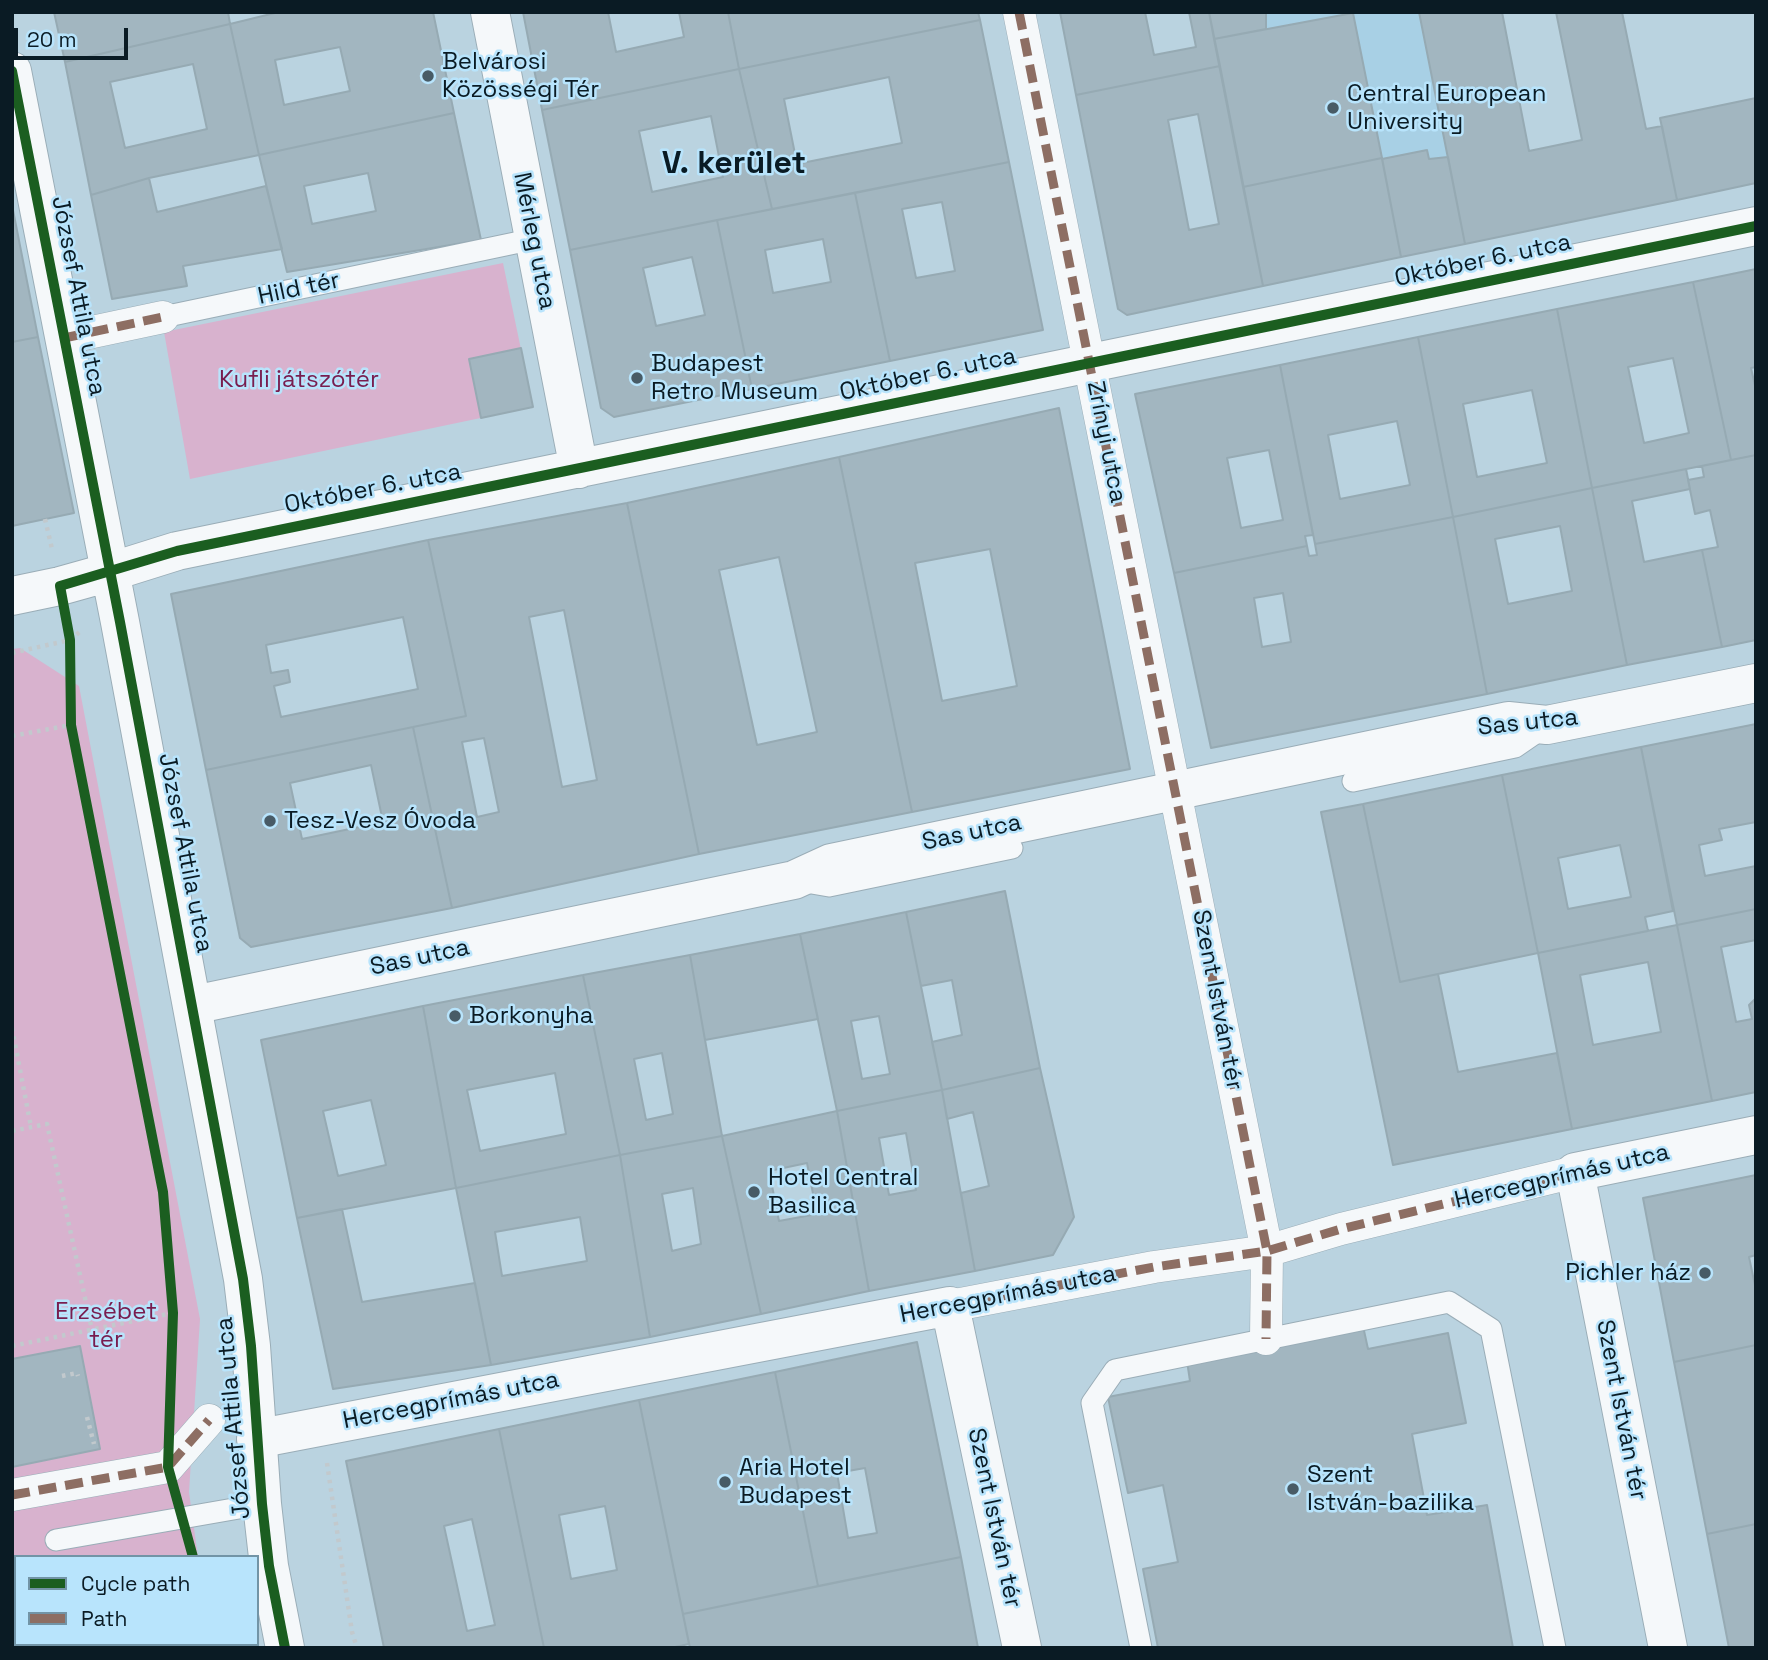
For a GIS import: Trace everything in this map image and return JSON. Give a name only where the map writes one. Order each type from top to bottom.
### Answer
[{"type":"street","name":"Mérleg utca","points":[[490,12],[579,469]]},
{"type":"street","name":"Zrínyi utca","points":[[1019,12],[1175,790]]},
{"type":"street","name":"József Attila utca","points":[[14,92],[110,572],[243,1279],[269,1566],[285,1648]]},
{"type":"street","name":"Október 6. utca","points":[[110,572],[177,551],[1756,226]]},
{"type":"street","name":"Hild tér","points":[[64,338],[163,317]]},
{"type":"street","points":[[12,596],[110,572]]},
{"type":"street","name":"Sas utca","points":[[193,1005],[794,880],[831,863],[1508,721],[1547,725],[1756,684]]},
{"type":"street","name":"Szent István tér","points":[[1175,790],[1267,1251],[1266,1339]]},
{"type":"street","name":"Hercegprímás utca","points":[[256,1439],[1154,1267],[1267,1251],[1341,1229],[1575,1172],[1756,1135]]},
{"type":"street","name":"Szent István tér","points":[[1575,1172],[1668,1648]]},
{"type":"street","name":"Szent István tér","points":[[950,1306],[1022,1648]]},
{"type":"street","points":[[12,1495],[168,1467],[209,1420]]},
{"type":"lane","name":"Hild tér","points":[[163,317],[534,239]]},
{"type":"lane","points":[[1353,781],[1516,747],[1547,725]]},
{"type":"lane","points":[[794,880],[829,886],[1012,848]]},
{"type":"lane","points":[[1141,1648],[1092,1404],[1115,1370],[1449,1302],[1491,1329],[1555,1648]]},
{"type":"lane","points":[[56,1540],[262,1504]]},
{"type":"path","points":[[60,586],[70,652]]},
{"type":"path","points":[[12,653],[70,640]]},
{"type":"path","points":[[71,713],[74,739]]},
{"type":"path","points":[[12,736],[71,725]]},
{"type":"path","points":[[12,1028],[32,1127]]},
{"type":"path","points":[[12,1131],[47,1124],[92,1330]]},
{"type":"path","points":[[172,1300],[173,1327]]},
{"type":"path","points":[[12,1346],[173,1313]]},
{"type":"path","points":[[62,1376],[77,1373],[78,1376]]},
{"type":"path","points":[[322,1426],[352,1632],[357,1648]]},
{"type":"shaded area","name":"Central European University","points":[[1209,12],[1419,12],[1448,157],[1429,159],[1427,150],[1243,187]]},
{"type":"green space","name":"Kufli játszótér","points":[[503,263],[533,407],[190,479],[164,332]]},
{"type":"green space","name":"Erzsébet tér","points":[[20,648],[79,686],[200,1319],[189,1492],[198,1555],[14,1555],[14,1646],[211,1648],[12,1648],[12,649]]},
{"type":"building","points":[[54,12],[228,12],[230,24],[65,62]]},
{"type":"building","points":[[279,12],[433,12],[454,113],[259,155],[230,24]],"holes":[[[340,47],[350,91],[284,105],[275,60]]]},
{"type":"building","points":[[523,12],[608,12],[616,52],[684,37],[679,12],[728,12],[739,69],[542,110]]},
{"type":"building","points":[[728,12],[978,12],[980,20],[739,69]]},
{"type":"building","points":[[1060,12],[1145,12],[1154,55],[1196,47],[1189,12],[1209,12],[1220,66],[1076,95]]},
{"type":"building","points":[[1209,12],[1266,12],[1266,29],[1214,39]]},
{"type":"building","points":[[1419,12],[1502,12],[1529,151],[1582,140],[1556,12],[1622,12],[1646,129],[1662,126],[1677,200],[1465,244]]},
{"type":"building","name":"Central European University","points":[[1353,13],[1382,158],[1243,187],[1214,39]]},
{"type":"building","points":[[980,20],[1009,162],[772,209],[739,69]],"holes":[[[889,77],[902,143],[797,164],[784,99]]]},
{"type":"building","points":[[230,24],[259,155],[149,178],[91,195],[65,62]],"holes":[[[193,64],[207,129],[125,148],[110,82]]]},
{"type":"building","points":[[1220,66],[1263,286],[1127,315],[1118,309],[1076,95]],"holes":[[[1198,114],[1219,224],[1189,230],[1168,120]]]},
{"type":"building","points":[[739,69],[772,209],[570,250],[542,110]],"holes":[[[711,116],[723,177],[652,192],[639,131]]]},
{"type":"building","points":[[1756,98],[1756,183],[1677,200],[1660,118]]},
{"type":"building","points":[[454,113],[481,240],[287,272],[259,155]],"holes":[[[368,173],[376,211],[312,224],[304,186]]]},
{"type":"building","points":[[1427,150],[1429,159],[1448,157],[1465,244],[1401,257],[1382,159]]},
{"type":"building","points":[[1382,158],[1401,257],[1263,286],[1243,187]]},
{"type":"building","points":[[1009,162],[1043,330],[890,361],[855,193]],"holes":[[[942,202],[955,271],[916,278],[902,209]]]},
{"type":"building","points":[[149,178],[157,212],[266,186],[282,249],[183,266],[187,286],[112,299],[91,195]]},
{"type":"building","points":[[855,193],[890,361],[752,389],[717,220]],"holes":[[[823,239],[831,282],[773,293],[765,250]]]},
{"type":"building","points":[[12,205],[38,337],[12,342]]},
{"type":"building","points":[[717,220],[752,389],[614,417],[601,408],[570,250]],"holes":[[[692,257],[705,315],[656,326],[643,268]]]},
{"type":"building","points":[[1756,269],[1756,367],[1751,368],[1756,390],[1756,455],[1731,460],[1693,282]]},
{"type":"building","points":[[1693,282],[1731,460],[1592,488],[1557,309]],"holes":[[[1673,358],[1689,433],[1644,443],[1628,367]]]},
{"type":"building","points":[[1557,309],[1592,488],[1453,517],[1418,337]],"holes":[[[1532,390],[1547,463],[1477,477],[1463,404]]]},
{"type":"building","points":[[38,337],[74,513],[12,526],[12,342]]},
{"type":"building","points":[[1418,337],[1453,517],[1315,544],[1280,365]],"holes":[[[1397,421],[1410,485],[1340,499],[1328,435]]]},
{"type":"building","points":[[521,348],[533,407],[481,418],[469,359]]},
{"type":"building","points":[[1280,365],[1313,535],[1305,536],[1307,546],[1174,573],[1135,394]],"holes":[[[1269,450],[1283,520],[1241,528],[1227,458]]]},
{"type":"building","points":[[1059,408],[1130,769],[912,812],[839,457]],"holes":[[[990,549],[1017,686],[942,701],[915,563]]]},
{"type":"building","points":[[1756,455],[1756,640],[1722,647],[1702,550],[1718,547],[1710,510],[1695,514],[1688,480],[1704,477],[1702,466]]},
{"type":"building","points":[[839,457],[912,812],[699,854],[627,503]],"holes":[[[779,557],[817,732],[757,745],[719,570]]]},
{"type":"building","points":[[1686,469],[1690,489],[1632,501],[1644,562],[1702,550],[1722,647],[1627,665],[1592,488]]},
{"type":"building","points":[[1592,488],[1627,665],[1487,694],[1453,517]],"holes":[[[1560,526],[1572,591],[1508,604],[1495,539]]]},
{"type":"building","points":[[627,503],[699,854],[452,908],[413,727],[466,716],[428,540]],"holes":[[[564,610],[597,780],[562,787],[529,617]],[[484,738],[499,812],[477,817],[462,742]]]},
{"type":"building","points":[[1453,517],[1487,694],[1211,748],[1174,573],[1307,546],[1309,556],[1317,555],[1315,544]],"holes":[[[1283,593],[1291,642],[1262,647],[1254,598]]]},
{"type":"building","points":[[428,540],[466,716],[206,770],[171,594]],"holes":[[[403,617],[418,689],[281,717],[274,686],[290,682],[288,670],[271,673],[266,645]]]},
{"type":"building","points":[[1756,724],[1756,822],[1719,829],[1722,840],[1699,845],[1705,876],[1756,866],[1756,909],[1677,925],[1641,747]]},
{"type":"building","points":[[413,727],[452,908],[251,947],[240,938],[206,770]],"holes":[[[371,765],[383,822],[302,839],[290,783]]]},
{"type":"building","points":[[1641,747],[1673,911],[1645,917],[1648,931],[1538,953],[1502,775]],"holes":[[[1620,845],[1631,897],[1568,909],[1558,858]]]},
{"type":"building","points":[[1502,775],[1538,953],[1400,982],[1363,804]]},
{"type":"building","points":[[1363,804],[1400,982],[1438,974],[1458,1072],[1557,1053],[1572,1129],[1393,1165],[1321,812]]},
{"type":"building","points":[[1005,891],[1040,1068],[942,1090],[932,1042],[962,1035],[952,980],[921,986],[906,912]]},
{"type":"building","points":[[1756,909],[1756,940],[1721,947],[1736,1022],[1752,1019],[1749,1005],[1756,998],[1756,1092],[1712,1101],[1677,925]]},
{"type":"building","points":[[906,912],[942,1090],[837,1111],[800,934]],"holes":[[[879,1016],[890,1074],[862,1079],[851,1021]]]},
{"type":"building","points":[[1677,925],[1712,1101],[1572,1129],[1538,953]],"holes":[[[1648,962],[1661,1032],[1593,1045],[1580,975]]]},
{"type":"building","points":[[800,934],[818,1019],[705,1040],[690,955]]},
{"type":"building","points":[[690,955],[722,1136],[620,1155],[583,975]],"holes":[[[662,1053],[673,1114],[646,1120],[634,1059]]]},
{"type":"building","points":[[583,975],[620,1155],[456,1188],[423,1006]],"holes":[[[555,1073],[566,1134],[480,1151],[467,1090]]]},
{"type":"building","points":[[423,1006],[456,1188],[297,1218],[261,1040]],"holes":[[[371,1100],[386,1165],[338,1176],[323,1111]]]},
{"type":"building","points":[[1040,1068],[1074,1217],[1053,1255],[975,1271],[961,1193],[989,1186],[973,1112],[947,1119],[942,1090]]},
{"type":"building","points":[[942,1090],[975,1271],[869,1291],[837,1111]],"holes":[[[906,1133],[916,1190],[889,1195],[879,1138]]]},
{"type":"building","name":"Hotel Central Basilica","points":[[837,1111],[869,1291],[761,1314],[722,1136]],"holes":[[[807,1163],[817,1214],[779,1221],[769,1171]]]},
{"type":"building","points":[[722,1136],[761,1314],[650,1337],[620,1155]],"holes":[[[693,1188],[701,1244],[672,1251],[662,1194]]]},
{"type":"building","points":[[620,1155],[650,1337],[491,1365],[456,1188]],"holes":[[[580,1217],[587,1261],[502,1276],[495,1232]]]},
{"type":"building","name":"Pichler ház","points":[[1756,1175],[1756,1255],[1749,1257],[1756,1290],[1756,1345],[1674,1362],[1643,1198]]},
{"type":"building","points":[[342,1209],[362,1302],[475,1283],[491,1365],[333,1389],[297,1218]]},
{"type":"building","name":"Szent István-bazilika","points":[[1363,1326],[1368,1349],[1448,1333],[1466,1423],[1412,1434],[1427,1515],[1487,1505],[1513,1648],[1158,1648],[1143,1569],[1178,1562],[1163,1485],[1128,1493],[1108,1397],[1190,1381],[1187,1361]]},
{"type":"building","points":[[917,1342],[961,1557],[818,1586],[775,1372]],"holes":[[[865,1468],[877,1533],[848,1538],[837,1473]]]},
{"type":"building","points":[[1756,1345],[1756,1524],[1707,1534],[1674,1362]]},
{"type":"building","points":[[80,1346],[100,1449],[12,1467],[12,1359]]},
{"type":"building","points":[[775,1372],[818,1586],[683,1614],[639,1400]]},
{"type":"building","points":[[639,1400],[689,1644],[670,1648],[544,1648],[499,1429]],"holes":[[[605,1506],[617,1570],[571,1579],[559,1515]]]},
{"type":"building","points":[[499,1429],[544,1648],[384,1648],[346,1461]],"holes":[[[472,1519],[495,1625],[467,1631],[444,1526]]]},
{"type":"building","points":[[1756,1524],[1756,1648],[1729,1648],[1707,1534]]},
{"type":"building","points":[[961,1557],[978,1648],[690,1648],[683,1614]]},
{"type":"marked path","points":[[1019,12],[1267,1251],[1266,1339]]},
{"type":"marked path","points":[[64,338],[163,317]]},
{"type":"marked path","points":[[950,1306],[1154,1267],[1267,1251],[1341,1229],[1575,1172]]},
{"type":"marked path","points":[[12,1495],[168,1467],[209,1420]]},
{"type":"cycle path","points":[[12,71],[120,622],[243,1279],[269,1566],[285,1648]]},
{"type":"cycle path","points":[[192,1555],[168,1467],[173,1313],[163,1192],[71,725],[70,640],[60,586],[177,551],[1756,226]]},
{"type":"place","name":"Belvárosi Közösségi Tér","points":[[428,76]]},
{"type":"place","name":"Central European University","points":[[1333,108]]},
{"type":"place","name":"Budapest Retro Museum","points":[[637,378]]},
{"type":"place","name":"Tesz-Vesz Óvoda","points":[[270,821]]},
{"type":"place","name":"Borkonyha","points":[[455,1016]]},
{"type":"place","name":"Hotel Central Basilica","points":[[754,1192]]},
{"type":"place","name":"Pichler ház","points":[[1705,1273]]},
{"type":"place","name":"Aria Hotel Budapest","points":[[725,1482]]},
{"type":"place","name":"Szent István-bazilika","points":[[1293,1489]]},
{"type":"district","name":"V. kerület","points":[[734,164]]}]
